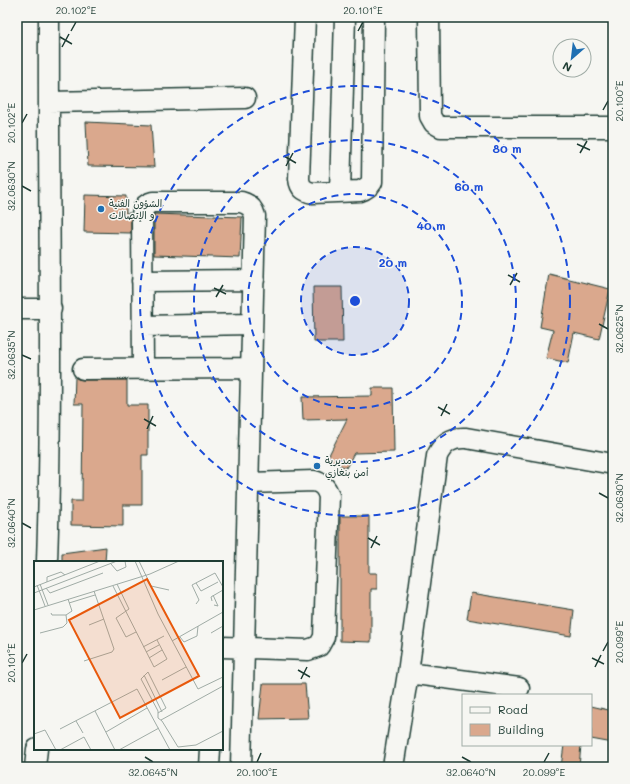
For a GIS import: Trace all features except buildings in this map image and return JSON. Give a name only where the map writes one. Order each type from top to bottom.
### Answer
[{"type":"street","points":[[47,561],[51,309],[49,17]]},
{"type":"street","points":[[305,17],[299,179],[303,189],[313,193],[365,189],[370,186],[372,182],[374,17]]},
{"type":"street","points":[[340,191],[345,17]]},
{"type":"street","points":[[429,17],[430,116],[434,123],[441,127],[613,127]]},
{"type":"street","points":[[49,102],[246,98]]},
{"type":"street","points":[[143,369],[142,212],[146,205],[153,202],[241,202],[250,205],[255,216],[254,280],[241,767]]},
{"type":"street","points":[[142,281],[254,280]]},
{"type":"street","points":[[17,309],[51,309]]},
{"type":"street","points":[[143,326],[252,324]]},
{"type":"street","points":[[83,369],[251,368]]},
{"type":"street","points":[[393,767],[408,673],[437,456],[444,444],[455,438],[466,438],[613,464]]},
{"type":"street","points":[[223,647],[308,650],[314,649],[322,642],[324,637],[329,496],[324,485],[314,481],[248,483]]},
{"type":"street","points":[[408,673],[519,688]]},
{"type":"street","points":[[35,767],[37,750]]},
{"type":"street","points":[[209,767],[210,750]]},
{"type":"place","name":"الشؤون الفنية و الإتصالات","points":[[101,209]]},
{"type":"place","name":"مديرية أمن بنغازي","points":[[317,466]]}]
